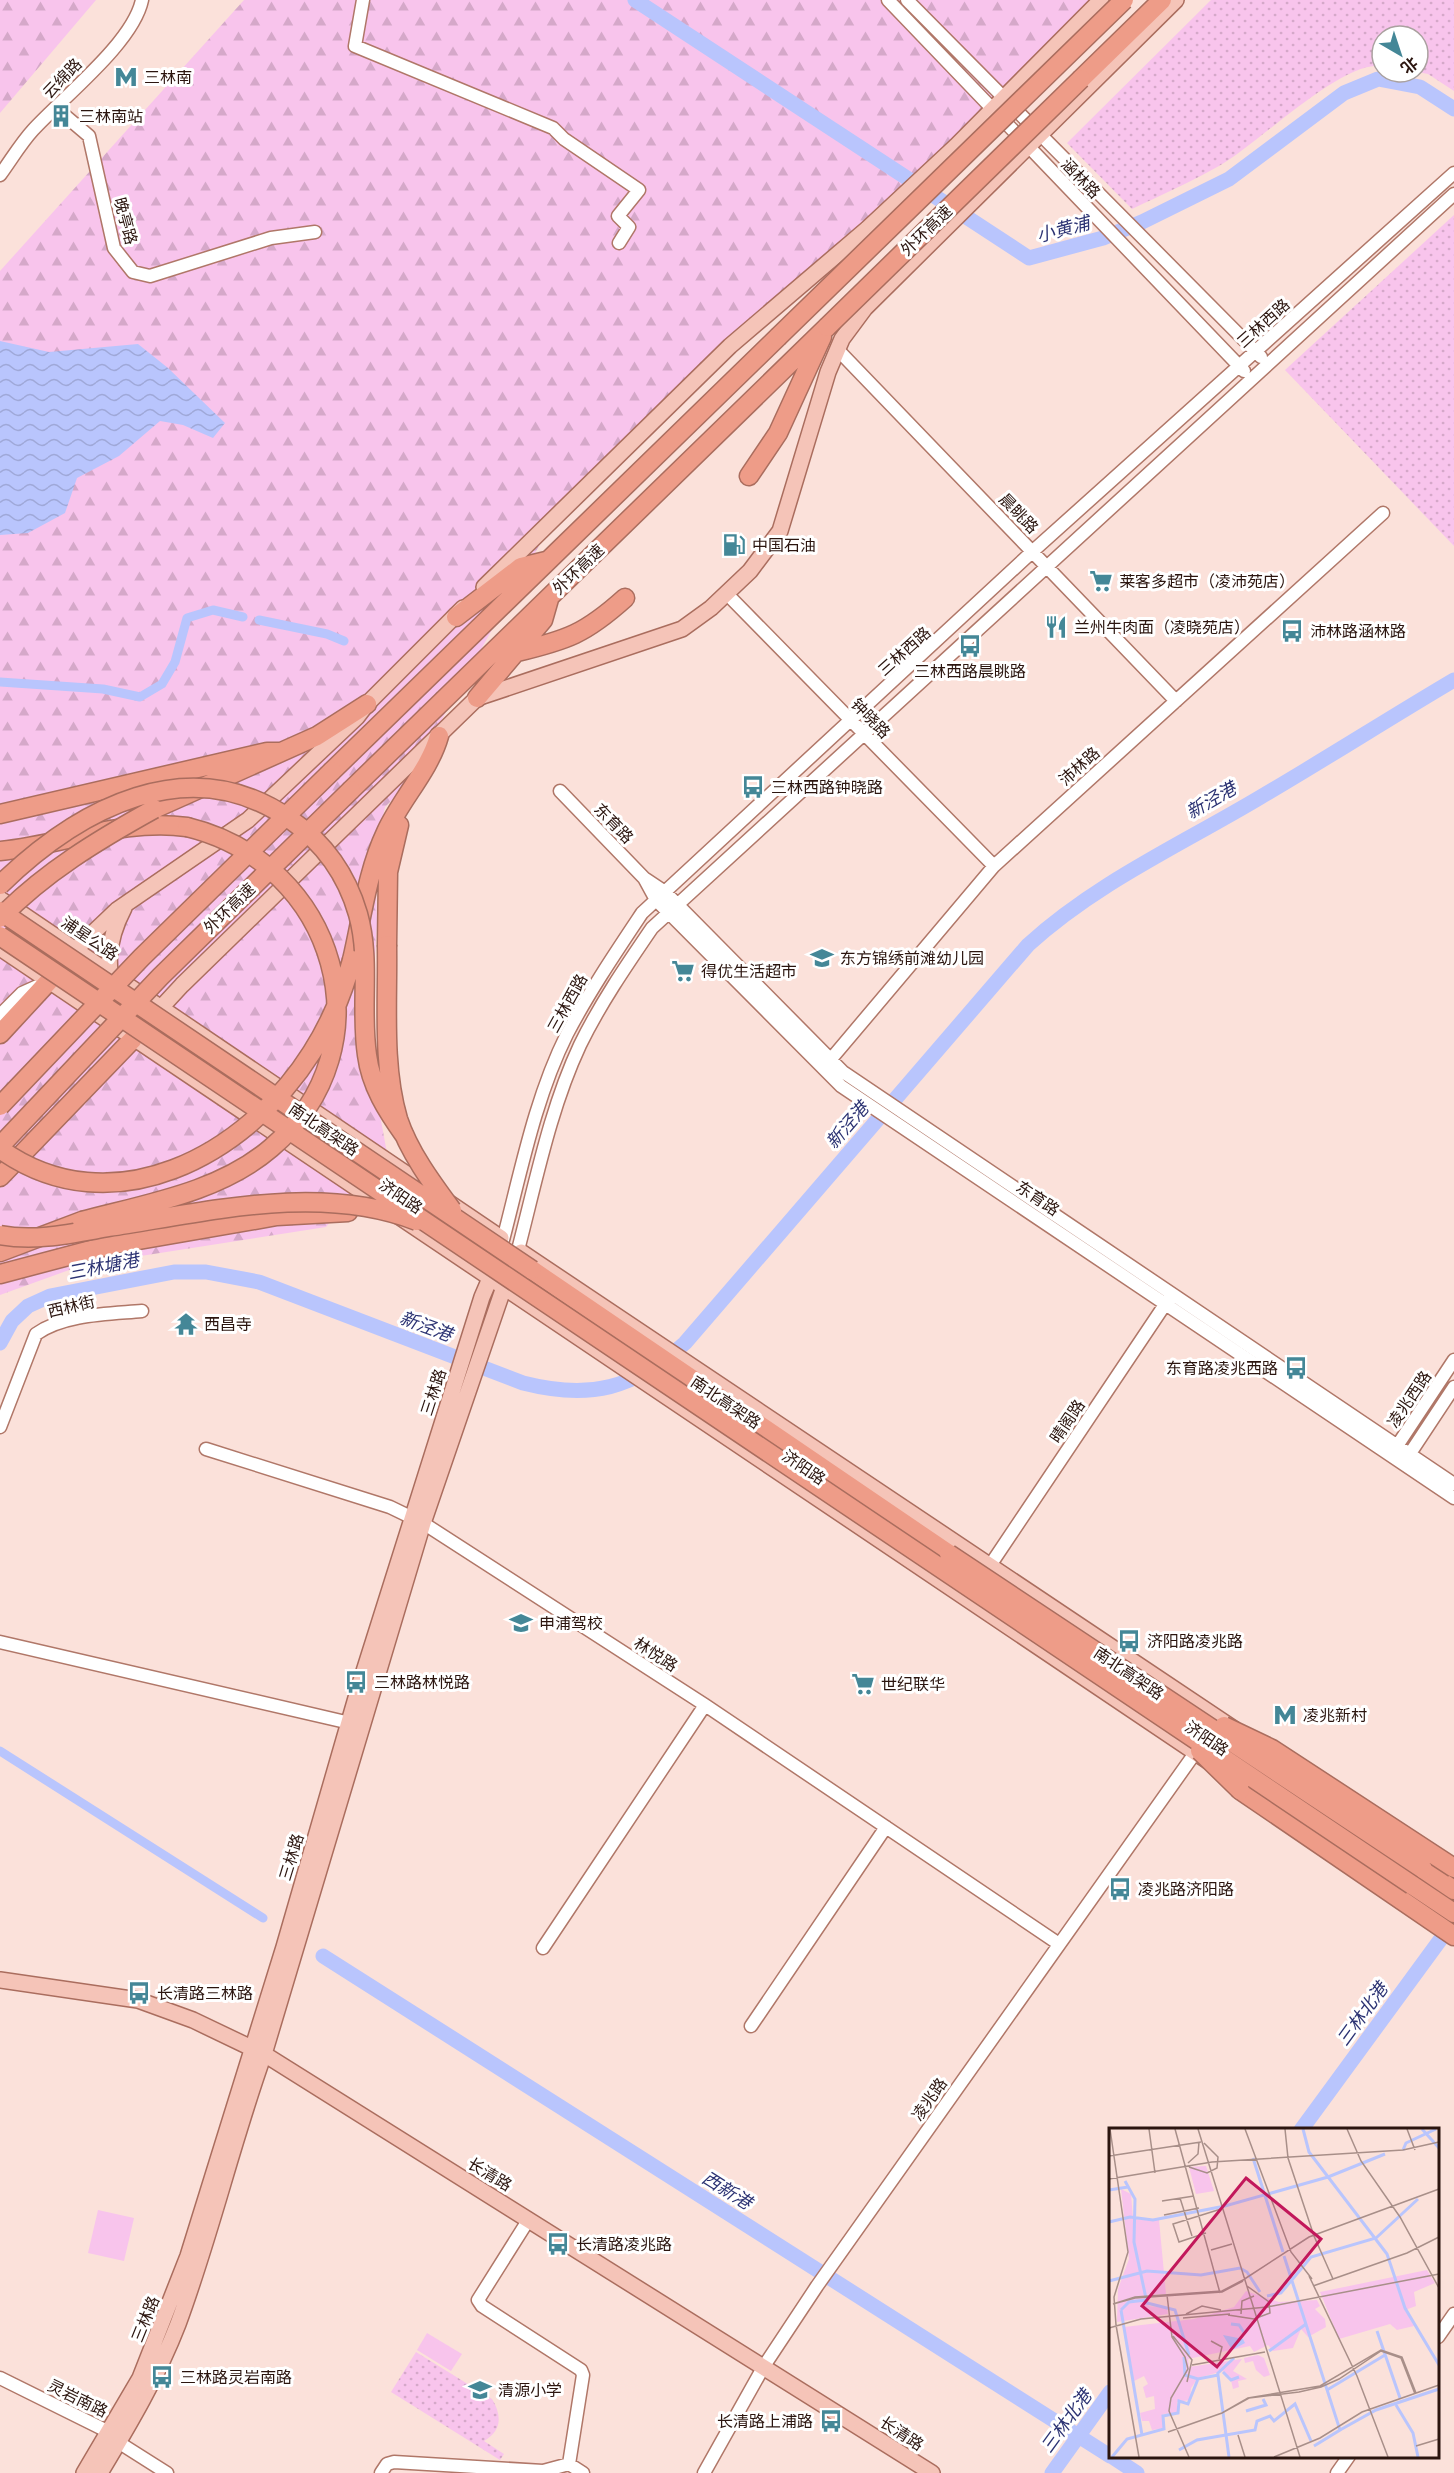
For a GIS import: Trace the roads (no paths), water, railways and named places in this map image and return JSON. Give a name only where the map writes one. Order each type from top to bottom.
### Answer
[{"type":"highway","name":"外环高速","points":[[0,1106],[141,958],[1124,0]]},
{"type":"highway","name":"外环高速","points":[[0,1148],[160,977],[550,596],[803,362],[827,327],[1162,0]]},
{"type":"highway","points":[[749,476],[778,433],[803,362]]},
{"type":"highway","points":[[456,617],[521,567],[548,560]]},
{"type":"highway","points":[[477,698],[543,620],[550,596]]},
{"type":"highway","points":[[517,652],[567,640],[598,621],[625,598]]},
{"type":"highway","points":[[0,918],[41,880],[75,855],[154,809],[317,735],[367,704]]},
{"type":"highway","points":[[0,1148],[16,1160],[50,1174],[101,1183],[154,1176],[205,1155],[262,1113],[300,1070],[331,1018],[352,960],[380,847],[412,785],[434,754],[439,736]]},
{"type":"highway","points":[[0,814],[267,752],[280,752]]},
{"type":"highway","points":[[405,1136],[394,1101],[392,1082],[387,945],[388,872],[412,785]]},
{"type":"highway","points":[[0,885],[36,852],[67,829],[112,805],[152,792],[189,788],[225,791],[262,803],[286,816],[325,851],[340,871],[353,898],[364,945],[367,1056],[382,1103],[405,1136],[423,1169],[463,1223]]},
{"type":"highway","points":[[0,850],[34,846],[113,828],[144,824],[187,827],[217,836],[257,856],[291,887],[316,925],[332,968],[336,1013],[329,1058],[311,1100],[284,1137],[248,1166],[219,1180],[82,1221],[0,1252]]},
{"type":"highway","name":"南北高架路","points":[[0,911],[949,1554],[1454,1890]]},
{"type":"highway","name":"南北高架路","points":[[0,936],[1454,1913]]},
{"type":"highway","points":[[0,1034],[49,981]]},
{"type":"highway","points":[[0,1177],[126,1034]]},
{"type":"highway","points":[[0,1235],[17,1238],[54,1236],[277,1204],[316,1202],[355,1205],[440,1230]]},
{"type":"highway","points":[[0,1274],[54,1258],[278,1216],[337,1211],[394,1215]]},
{"type":"highway","points":[[1190,1713],[1272,1749],[1451,1870]]},
{"type":"highway","points":[[1181,1730],[1222,1775],[1240,1790],[1454,1936]]},
{"type":"main road","points":[[49,981],[75,950],[117,910],[256,813],[357,717],[367,704],[730,346],[867,229],[956,146],[1101,0]]},
{"type":"main road","points":[[126,1034],[161,1006],[477,698],[666,636],[696,619],[763,556],[780,531],[828,372],[842,339],[865,308],[1176,0]]},
{"type":"main road","name":"浦星公路","points":[[0,899],[161,1006]]},
{"type":"main road","points":[[125,906],[112,934],[109,973],[126,1034]]},
{"type":"main road","points":[[0,948],[126,1034]]},
{"type":"main road","name":"济阳路","points":[[161,1006],[503,1240],[989,1566],[1218,1719],[1451,1870]]},
{"type":"main road","name":"济阳路","points":[[126,1034],[492,1276],[504,1288],[612,1358],[1454,1928]]},
{"type":"main road","name":"三林路","points":[[296,1925],[418,1520],[450,1395],[503,1240]]},
{"type":"main road","name":"三林路","points":[[100,2473],[113,2437],[167,2313],[188,2256],[289,1951],[350,1722],[418,1520],[467,1401],[483,1347],[518,1250]]},
{"type":"main road","name":"长清路","points":[[0,1980],[138,2000],[193,2020],[257,2051],[932,2473]]},
{"type":"main road","name":"三林路","points":[[84,2473],[113,2437]]},
{"type":"street","name":"云绵路","points":[[0,175],[33,130],[128,30],[136,20],[142,0]]},
{"type":"street","points":[[363,0],[355,46],[553,128],[564,139],[639,190],[618,216],[629,227],[619,243]]},
{"type":"street","name":"涵林路","points":[[888,0],[992,110],[1125,244],[1252,379]]},
{"type":"street","name":"涵林路","points":[[907,0],[1103,201],[1268,364]]},
{"type":"street","name":"晚亭路","points":[[56,108],[89,136],[114,248],[133,272],[150,276],[271,238],[315,232]]},
{"type":"street","name":"三林西路","points":[[503,1240],[534,1121],[567,1034],[642,912],[1033,551],[1454,173]]},
{"type":"street","name":"三林西路","points":[[518,1250],[560,1095],[580,1045],[612,986],[652,928],[1454,194]]},
{"type":"street","name":"晨眺路","points":[[838,350],[1176,700]]},
{"type":"street","points":[[1211,392],[1223,405]]},
{"type":"street","name":"沛林路","points":[[827,1064],[994,866],[1383,513]]},
{"type":"street","name":"钟晓路","points":[[726,592],[994,866]]},
{"type":"street","name":"东育路","points":[[560,791],[660,896],[827,1064],[841,1086],[861,1092],[912,1126],[1406,1459],[1454,1498]]},
{"type":"street","points":[[0,1015],[22,993],[49,981]]},
{"type":"street","name":"晴阁路","points":[[989,1566],[1169,1299]]},
{"type":"street","name":"西林街","points":[[0,1427],[33,1340],[39,1332],[87,1317],[142,1311]]},
{"type":"street","name":"凌兆西路","points":[[1394,1451],[1454,1360]]},
{"type":"street","name":"凌兆西路","points":[[1406,1459],[1454,1387]]},
{"type":"street","name":"林悦路","points":[[206,1449],[390,1507],[418,1520],[705,1705],[1059,1944]]},
{"type":"street","name":"东育路","points":[[1406,1459],[1454,1484]]},
{"type":"street","points":[[0,1642],[154,1680],[350,1722]]},
{"type":"street","points":[[543,1948],[705,1705]]},
{"type":"street","name":"凌兆路","points":[[704,2473],[764,2366],[817,2286],[1218,1719]]},
{"type":"street","points":[[751,2026],[886,1827]]},
{"type":"street","points":[[1451,1870],[1454,1855]]},
{"type":"street","points":[[529,2219],[478,2300],[482,2306],[581,2370],[583,2375],[569,2464]]},
{"type":"street","points":[[1439,2334],[1454,2314]]},
{"type":"street","name":"灵岩南路","points":[[0,2378],[113,2437],[167,2473]]},
{"type":"street","points":[[1337,2473],[1348,2458]]},
{"type":"street","points":[[381,2473],[394,2462],[543,2471],[569,2464],[584,2473]]},
{"type":"water","points":[[0,341],[49,352],[138,344],[168,368],[225,423],[213,438],[183,425],[160,421],[119,456],[77,478],[65,513],[28,533],[0,535]]},
{"type":"waterway","name":"小黄浦","points":[[635,0],[1029,258],[1103,238],[1142,222],[1229,179],[1344,93],[1378,79],[1420,87],[1454,109]]},
{"type":"waterway","points":[[0,682],[103,689],[140,697],[162,684],[175,662],[187,618],[213,610],[243,617]]},
{"type":"waterway","points":[[259,620],[327,634],[344,641]]},
{"type":"waterway","name":"新泾港","points":[[0,1343],[12,1321],[28,1306],[50,1296],[174,1272],[206,1272],[259,1282],[523,1383],[547,1388],[590,1390],[610,1387],[629,1380],[648,1371],[685,1343],[1028,945],[1082,902],[1110,884],[1283,784],[1454,680]]},
{"type":"waterway","points":[[0,1751],[263,1918]]},
{"type":"waterway","name":"三林北港","points":[[1302,2128],[1454,1921]]},
{"type":"waterway","name":"西新港","points":[[323,1956],[1109,2455]]},
{"type":"waterway","name":"三林北港","points":[[1052,2473],[1109,2393]]},
{"type":"waterway","name":"西新港","points":[[1114,2458],[1137,2473]]},
{"type":"place","name":"三林南","points":[[126,77]]},
{"type":"place","name":"三林南站","points":[[61,116]]},
{"type":"place","name":"中国石油","points":[[734,545]]},
{"type":"place","name":"莱客多超市（凌沛苑店）","points":[[1101,581]]},
{"type":"place","name":"兰州牛肉面（凌晓苑店）","points":[[1056,627]]},
{"type":"place","name":"沛林路涵林路","points":[[1292,631]]},
{"type":"place","name":"三林西路晨眺路","points":[[970,646]]},
{"type":"place","name":"三林西路钟晓路","points":[[753,787]]},
{"type":"place","name":"东方锦绣前滩幼儿园","points":[[822,958]]},
{"type":"place","name":"得优生活超市","points":[[683,971]]},
{"type":"place","name":"西昌寺","points":[[186,1324]]},
{"type":"place","name":"东育路凌兆西路","points":[[1296,1368]]},
{"type":"place","name":"申浦驾校","points":[[521,1623]]},
{"type":"place","name":"济阳路凌兆路","points":[[1129,1641]]},
{"type":"place","name":"三林路林悦路","points":[[356,1682]]},
{"type":"place","name":"世纪联华","points":[[863,1684]]},
{"type":"place","name":"凌兆新村","points":[[1285,1715]]},
{"type":"place","name":"凌兆路济阳路","points":[[1120,1889]]},
{"type":"place","name":"长清路三林路","points":[[139,1993]]},
{"type":"place","name":"长清路凌兆路","points":[[558,2244]]},
{"type":"place","name":"三林路灵岩南路","points":[[162,2377]]},
{"type":"place","name":"清源小学","points":[[480,2390]]},
{"type":"place","name":"长清路上浦路","points":[[831,2421]]},
{"type":"water label","name":"三林塘港","points":[[103,1266]]}]
